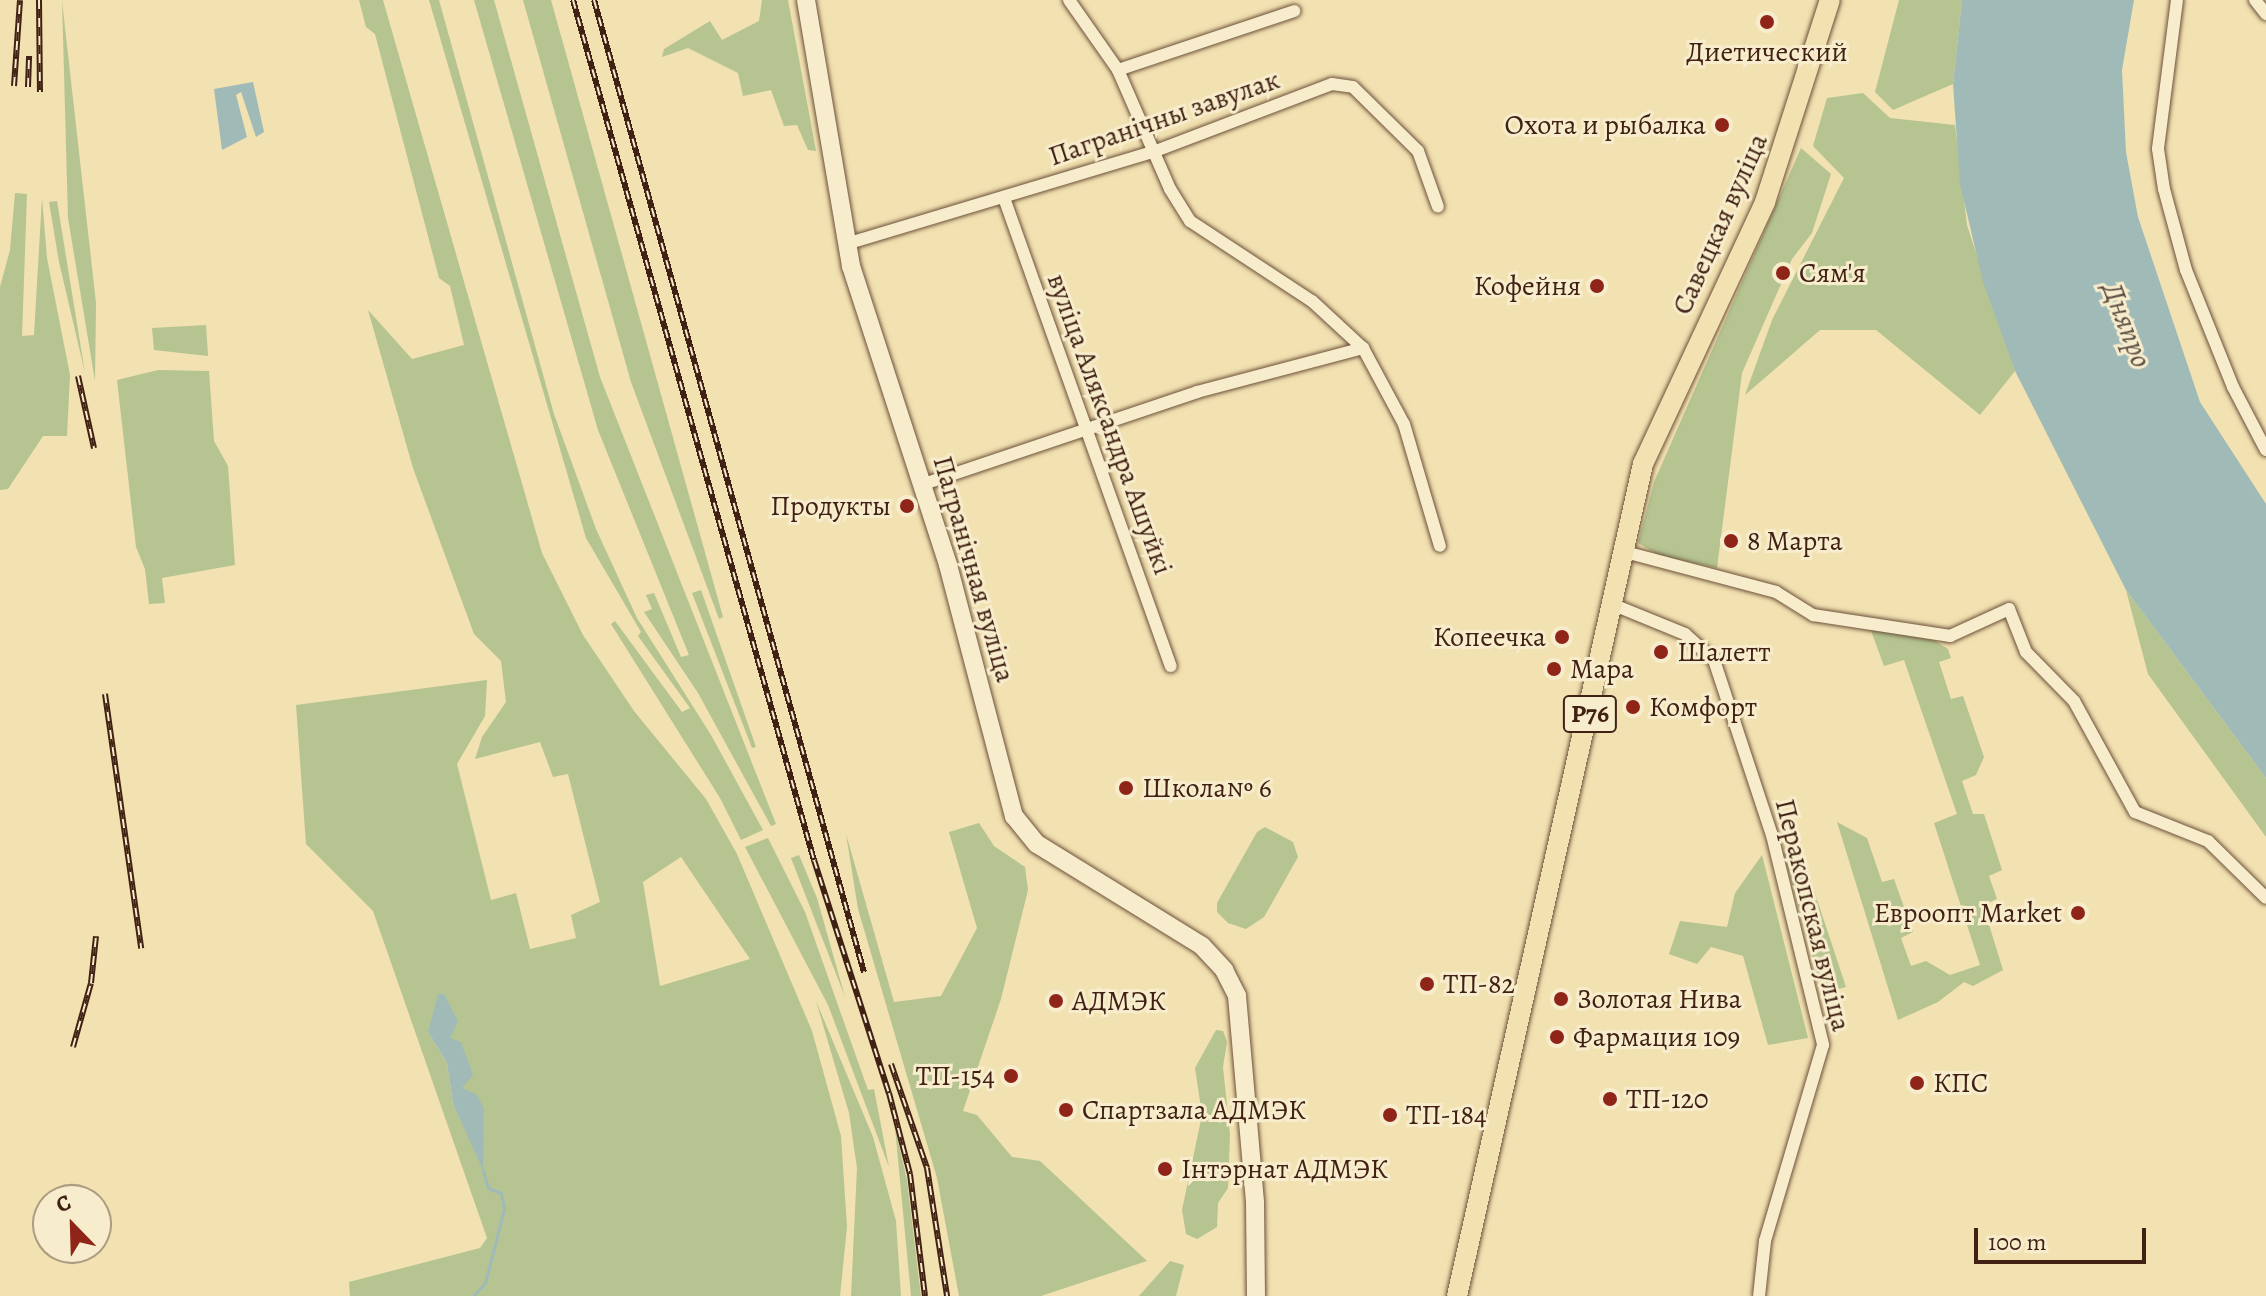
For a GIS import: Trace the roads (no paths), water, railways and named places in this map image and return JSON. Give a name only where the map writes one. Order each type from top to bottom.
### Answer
[{"type":"main road","name":"Пагранічная вуліца","points":[[806,0],[820,61],[846,244],[874,349],[924,484],[1014,816],[1037,844],[1173,925],[1209,952],[1237,996],[1255,1202],[1256,1296]]},
{"type":"main road","name":"Савецкая вуліца","points":[[1625,552],[1643,464],[1765,202],[1830,0]]},
{"type":"main road","name":"Р76","points":[[1457,1296],[1625,552]]},
{"type":"street","points":[[1069,0],[1118,70],[1153,152],[1190,221],[1312,301],[1363,348],[1404,424],[1440,546]]},
{"type":"street","points":[[2177,0],[2158,149],[2164,189],[2190,283],[2233,387],[2266,450]]},
{"type":"street","points":[[2255,0],[2266,14]]},
{"type":"street","points":[[1118,70],[1294,11]]},
{"type":"street","name":"Пагранічны завулак","points":[[846,244],[1153,152],[1344,83],[1418,151],[1438,207]]},
{"type":"street","name":"вуліца Аляксандра Ашуйкі","points":[[1004,198],[1171,666]]},
{"type":"street","points":[[924,484],[1197,392],[1363,348]]},
{"type":"street","points":[[1625,552],[1776,592],[1813,615],[1950,636],[2009,609],[2026,652],[2074,701],[2135,812],[2208,841],[2266,898]]},
{"type":"street","name":"Перакопская вуліца","points":[[1614,605],[1685,634],[1714,660],[1772,835],[1823,1045],[1765,1241],[1759,1296]]},
{"type":"water","name":"Дняпро","points":[[1962,0],[2134,0],[2122,70],[2126,152],[2138,217],[2200,402],[2266,504],[2266,778],[2126,590],[2015,371],[1983,282],[1960,184],[1953,84]]},
{"type":"water","points":[[253,82],[264,132],[256,137],[241,92],[236,95],[247,137],[222,150],[214,89]]},
{"type":"water","points":[[438,994],[444,994],[458,1021],[450,1038],[461,1042],[473,1075],[462,1088],[476,1094],[484,1108],[483,1170],[453,1104],[447,1063],[428,1032]]},
{"type":"waterway","points":[[473,1296],[485,1283],[504,1209],[501,1193],[488,1188],[483,1170]]},
{"type":"railway","points":[[14,86],[20,0]]},
{"type":"railway","points":[[39,0],[40,92]]},
{"type":"railway","points":[[573,0],[814,860],[889,1093],[910,1174],[925,1296]]},
{"type":"railway","points":[[594,0],[864,972]]},
{"type":"railway","points":[[28,87],[29,56]]},
{"type":"railway","points":[[78,376],[94,448]]},
{"type":"railway","points":[[105,694],[141,948]]},
{"type":"railway","points":[[73,1047],[91,983],[96,936]]},
{"type":"railway","points":[[891,1064],[927,1168],[947,1296]]},
{"type":"place","name":"Диетический","points":[[1767,22]]},
{"type":"place","name":"Охота и рыбалка","points":[[1722,125]]},
{"type":"place","name":"Сям'я","points":[[1783,273]]},
{"type":"place","name":"Кофейня","points":[[1597,286]]},
{"type":"place","name":"Продукты","points":[[907,506]]},
{"type":"place","name":"8 Марта","points":[[1731,541]]},
{"type":"place","name":"Копеечка","points":[[1562,637]]},
{"type":"place","name":"Шалетт","points":[[1661,652]]},
{"type":"place","name":"Мара","points":[[1554,669]]},
{"type":"place","name":"Комфорт","points":[[1633,707]]},
{"type":"place","name":"Школа№ 6","points":[[1126,788]]},
{"type":"place","name":"Евроопт Market","points":[[2078,913]]},
{"type":"place","name":"ТП-82","points":[[1427,984]]},
{"type":"place","name":"Золотая Нива","points":[[1561,999]]},
{"type":"place","name":"АДМЭК","points":[[1056,1001]]},
{"type":"place","name":"Фармация 109","points":[[1557,1037]]},
{"type":"place","name":"ТП-154","points":[[1011,1076]]},
{"type":"place","name":"КПС","points":[[1917,1083]]},
{"type":"place","name":"ТП-120","points":[[1610,1099]]},
{"type":"place","name":"Спартзала АДМЭК","points":[[1066,1110]]},
{"type":"place","name":"ТП-184","points":[[1390,1115]]},
{"type":"place","name":"Інтэрнат АДМЭК","points":[[1165,1169]]}]
